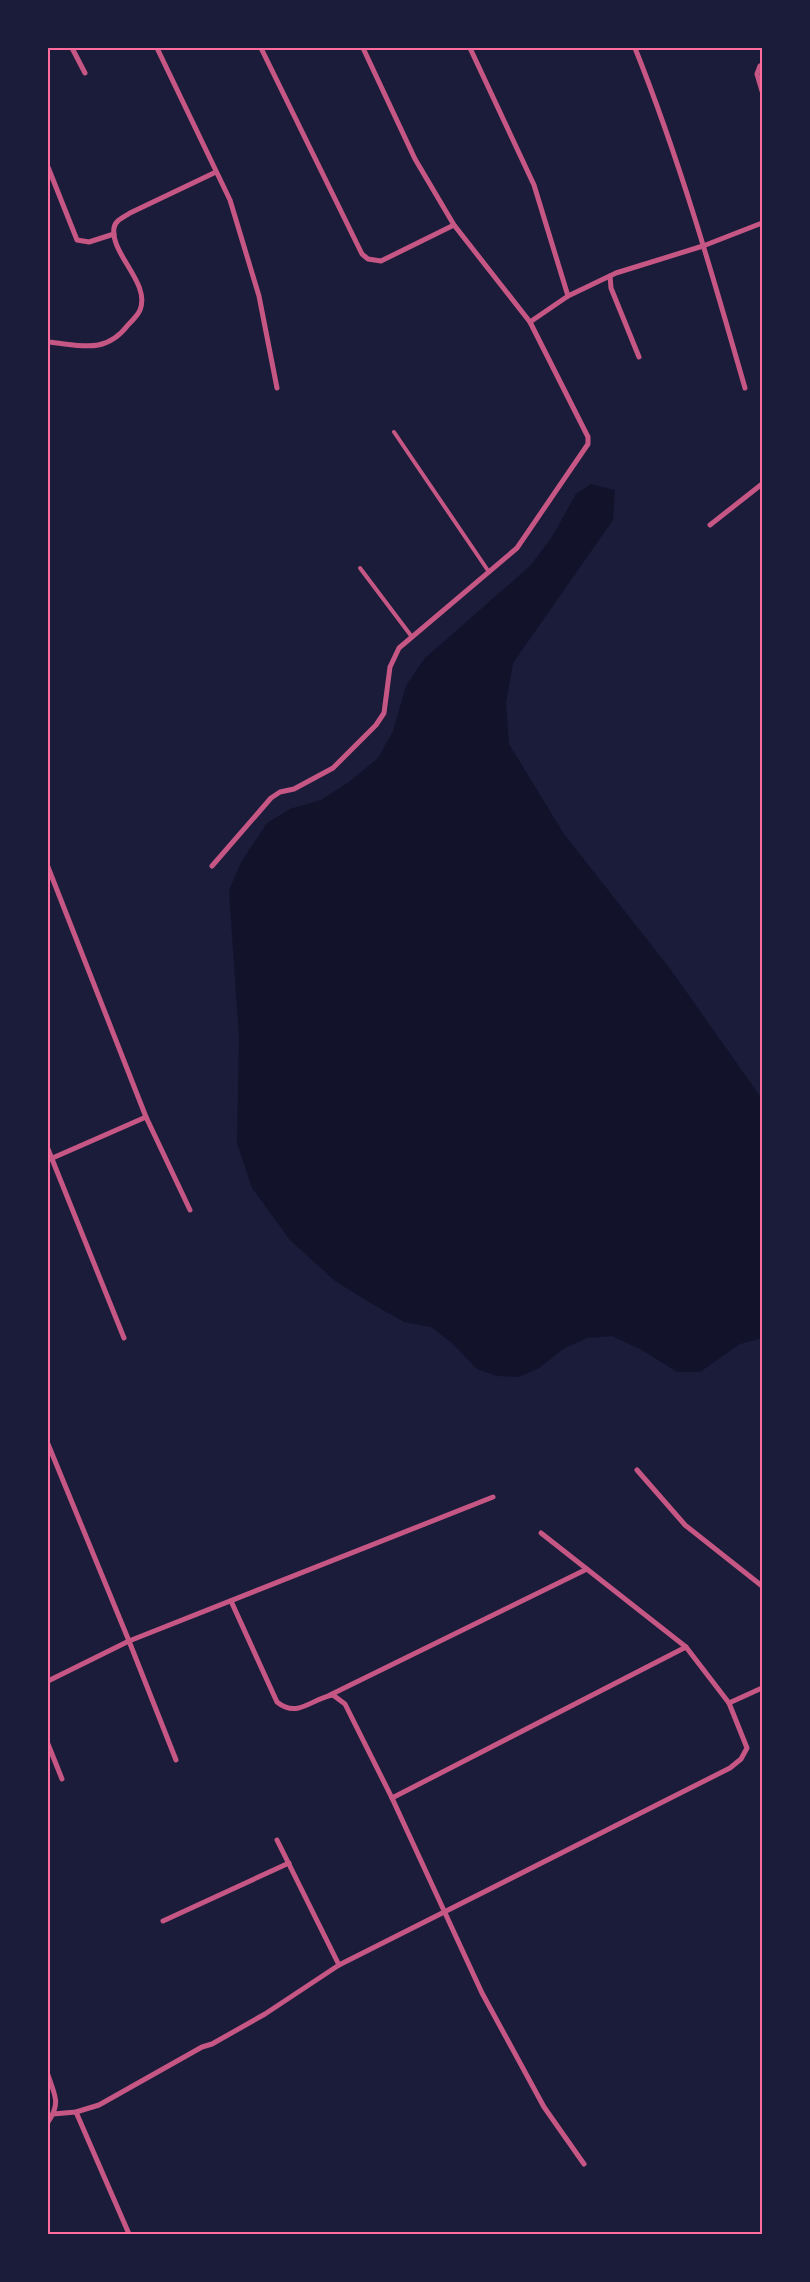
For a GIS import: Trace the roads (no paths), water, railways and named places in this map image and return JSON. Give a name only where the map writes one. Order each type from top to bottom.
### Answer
[{"type":"street","points":[[72,48],[85,74]]},
{"type":"street","points":[[156,48],[230,200],[259,296],[277,388]]},
{"type":"street","points":[[261,48],[362,254],[368,259],[381,261],[454,225]]},
{"type":"street","points":[[212,866],[271,798],[280,792],[294,789],[334,768],[376,725],[384,714],[392,661],[399,648],[517,548],[588,444],[588,437],[530,322],[454,225],[415,159],[363,48]]},
{"type":"street","points":[[470,48],[534,185],[568,296]]},
{"type":"street","points":[[635,48],[660,112],[704,246],[745,388]]},
{"type":"street","points":[[762,65],[757,74],[762,91]]},
{"type":"street","points":[[48,167],[77,240],[89,242],[114,234]]},
{"type":"street","points":[[48,342],[104,345],[122,333],[140,310],[142,297],[114,234],[114,226],[117,221],[216,172]]},
{"type":"street","points":[[530,322],[568,296],[610,276],[704,246],[762,223]]},
{"type":"street","points":[[610,276],[611,288],[639,358]]},
{"type":"street","points":[[710,525],[762,484]]},
{"type":"street","points":[[48,867],[146,1117],[190,1210]]},
{"type":"street","points":[[50,1159],[146,1117]]},
{"type":"street","points":[[48,1149],[50,1159],[124,1338]]},
{"type":"street","points":[[48,1444],[176,1760]]},
{"type":"street","points":[[637,1470],[685,1525],[762,1586]]},
{"type":"street","points":[[48,1681],[129,1641],[493,1497]]},
{"type":"street","points":[[53,2114],[76,2112],[99,2105],[202,2047],[212,2044],[266,2014],[339,1966],[730,1768],[742,1759],[747,1748],[729,1703],[686,1647],[541,1533]]},
{"type":"street","points":[[232,1601],[277,1702],[294,1710],[330,1696],[587,1569]]},
{"type":"street","points":[[392,1798],[686,1647]]},
{"type":"street","points":[[729,1703],[762,1688]]},
{"type":"street","points":[[330,1696],[337,1697],[345,1704],[392,1798],[482,1993],[544,2107],[584,2164]]},
{"type":"street","points":[[48,1744],[62,1779]]},
{"type":"street","points":[[277,1840],[339,1966]]},
{"type":"street","points":[[163,1921],[289,1863]]},
{"type":"street","points":[[48,2075],[56,2100],[53,2114],[48,2122]]},
{"type":"street","points":[[76,2112],[129,2234]]},
{"type":"lane","points":[[394,432],[489,572]]},
{"type":"lane","points":[[360,568],[412,636]]}]
